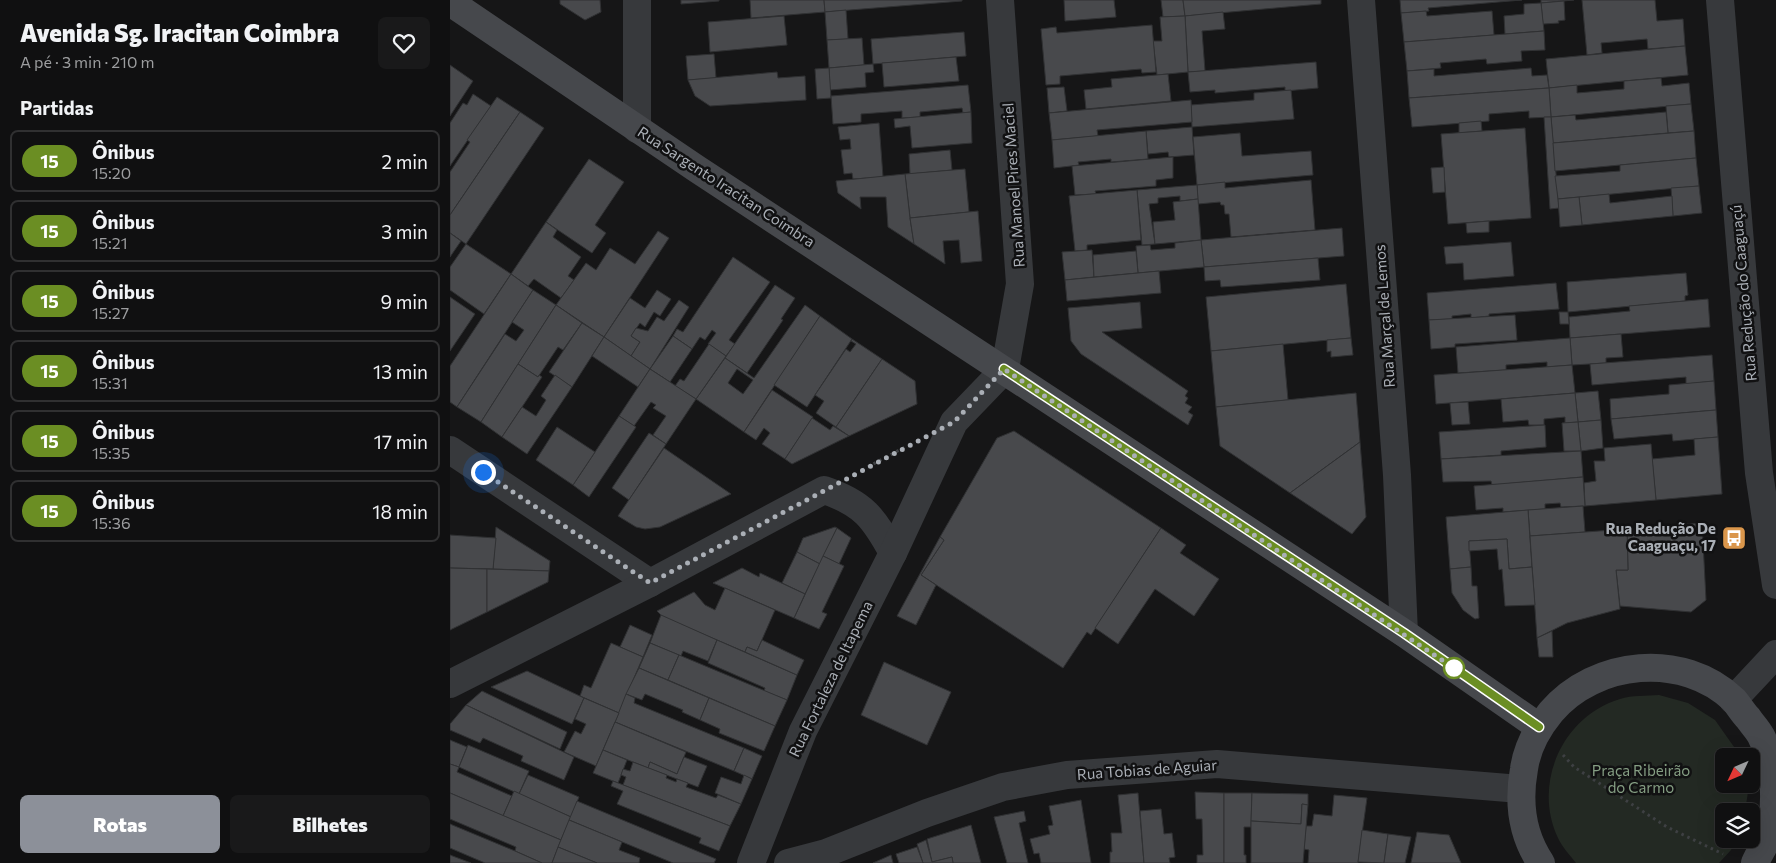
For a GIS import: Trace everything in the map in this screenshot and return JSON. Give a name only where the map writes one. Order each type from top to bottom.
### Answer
[{"type":"street","points":[[637,0],[637,129]]},
{"type":"street","name":"Rua Manoel Pires Maciel","points":[[1000,0],[1020,284],[1004,369]]},
{"type":"street","name":"Rua Marçal de Lemos","points":[[1361,0],[1397,475],[1404,633]]},
{"type":"street","name":"Rua Redução do Caaguaçú","points":[[1720,0],[1759,473],[1776,585]]},
{"type":"street","name":"Rua Sargento Iracitan Coimbra","points":[[450,2],[637,129],[1404,633],[1539,727]]},
{"type":"street","name":"Rua Fortaleza de Itapema","points":[[751,863],[803,731],[893,553],[954,422],[1004,369]]},
{"type":"street","points":[[450,450],[650,583]]},
{"type":"street","points":[[450,684],[650,583],[824,490],[840,495],[859,506],[878,524],[893,553]]},
{"type":"street","points":[[1733,700],[1776,654]]},
{"type":"street","points":[[1541,863],[1534,852],[1523,821],[1520,789],[1526,757],[1539,727],[1563,699],[1593,678],[1630,668],[1666,668],[1702,679],[1733,700],[1762,736],[1775,781],[1772,827],[1755,863]]},
{"type":"street","name":"Rua Tobias de Aguiar","points":[[788,863],[826,854],[927,813],[1003,787],[1067,775],[1217,764],[1520,789]]},
{"type":"path","points":[[824,490],[954,422]]},
{"type":"path","points":[[1539,727],[1574,767],[1666,827],[1725,855]]},
{"type":"green space","name":"Praça Ribeirão do Carmo","points":[[1659,695],[1688,703],[1715,720],[1735,748],[1715,748],[1715,793],[1748,793],[1746,803],[1715,803],[1715,848],[1732,848],[1719,863],[1576,863],[1558,838],[1551,817],[1549,795],[1551,774],[1558,754],[1568,736],[1583,720],[1600,708],[1620,699],[1634,696]]},
{"type":"building","points":[[560,0],[600,0],[601,12],[585,20],[560,4]]},
{"type":"building","points":[[681,0],[719,0],[719,1],[681,4]]},
{"type":"building","points":[[750,0],[824,0],[825,12],[751,18]]},
{"type":"building","points":[[824,0],[962,0],[962,1],[825,12]]},
{"type":"building","points":[[1064,0],[1114,0],[1116,17],[1065,21]]},
{"type":"building","points":[[1161,0],[1183,0],[1185,16],[1163,17]]},
{"type":"building","points":[[1183,0],[1321,0],[1321,4],[1185,16]]},
{"type":"building","points":[[1400,0],[1522,0],[1428,8],[1429,11],[1401,13]]},
{"type":"building","points":[[1541,0],[1574,0],[1541,3]]},
{"type":"building","points":[[1582,0],[1655,0],[1657,21],[1683,19],[1685,46],[1648,49],[1647,39],[1601,43],[1602,53],[1587,55]]},
{"type":"building","points":[[1564,1],[1565,20],[1558,21],[1559,23],[1543,24],[1541,3]]},
{"type":"building","points":[[1541,3],[1544,31],[1505,34],[1504,16],[1524,14],[1524,4]]},
{"type":"building","points":[[846,10],[848,39],[827,40],[825,12]]},
{"type":"building","points":[[1426,11],[1427,16],[1492,11],[1494,35],[1404,42],[1401,13]]},
{"type":"building","points":[[1223,12],[1225,29],[1202,31],[1205,71],[1188,72],[1185,16]]},
{"type":"building","points":[[784,16],[787,45],[710,52],[708,22]]},
{"type":"building","points":[[1185,16],[1188,72],[1157,75],[1153,41],[1162,41],[1160,17]]},
{"type":"building","points":[[1152,25],[1156,72],[1142,73],[1141,69],[1060,76],[1060,84],[1046,85],[1041,29],[1056,27],[1057,33]]},
{"type":"building","points":[[1544,31],[1545,50],[1521,51],[1522,61],[1487,64],[1486,59],[1440,63],[1441,68],[1407,71],[1404,42]]},
{"type":"building","points":[[964,32],[966,56],[873,64],[871,39]]},
{"type":"building","points":[[862,38],[864,65],[829,68],[827,40]]},
{"type":"building","points":[[1685,46],[1688,75],[1549,88],[1546,59]]},
{"type":"building","points":[[714,54],[716,78],[688,80],[686,56]]},
{"type":"building","points":[[956,57],[959,81],[884,87],[882,63]]},
{"type":"building","points":[[1316,62],[1318,88],[1285,91],[1285,87],[1215,93],[1215,90],[1190,92],[1188,72]]},
{"type":"building","points":[[873,64],[874,72],[865,73],[866,87],[830,90],[829,68]]},
{"type":"building","points":[[450,65],[473,81],[450,116]]},
{"type":"building","points":[[829,68],[831,98],[817,99],[815,69]]},
{"type":"building","points":[[1531,68],[1532,76],[1547,75],[1549,88],[1409,98],[1407,71],[1434,69],[1434,76]]},
{"type":"building","points":[[777,72],[778,78],[805,76],[806,100],[710,106],[695,96],[688,80]]},
{"type":"building","points":[[1168,74],[1171,101],[1086,109],[1084,90],[1112,87],[1111,79]]},
{"type":"building","points":[[1661,78],[1662,86],[1689,83],[1691,104],[1551,117],[1549,88],[1577,85],[1577,93],[1624,89],[1624,81]]},
{"type":"building","points":[[968,85],[971,112],[963,113],[962,108],[920,112],[920,117],[902,118],[902,111],[861,114],[861,122],[833,124],[831,96]]},
{"type":"building","points":[[1064,87],[1067,111],[1049,113],[1047,88]]},
{"type":"building","points":[[1549,88],[1551,117],[1529,118],[1529,111],[1489,114],[1489,121],[1412,127],[1409,98]]},
{"type":"building","points":[[1291,90],[1294,119],[1192,127],[1191,105],[1254,100],[1254,93]]},
{"type":"building","points":[[473,94],[491,106],[450,166],[450,123],[463,103],[467,105]]},
{"type":"building","points":[[497,97],[520,112],[450,215],[450,172],[470,142],[467,140]]},
{"type":"building","points":[[1191,100],[1192,122],[1097,130],[1098,136],[1052,140],[1049,113]]},
{"type":"building","points":[[1691,104],[1694,131],[1668,133],[1666,106]]},
{"type":"building","points":[[520,112],[544,128],[466,244],[450,233],[450,215]]},
{"type":"building","points":[[971,112],[972,143],[912,148],[910,126],[895,128],[894,119]]},
{"type":"building","points":[[1666,112],[1668,133],[1553,143],[1551,117],[1575,115],[1576,120]]},
{"type":"building","points":[[1544,117],[1551,117],[1559,208],[1550,209]]},
{"type":"building","points":[[1481,121],[1482,131],[1459,133],[1459,123]]},
{"type":"building","points":[[879,123],[883,177],[853,179],[852,173],[844,174],[841,150],[851,149],[850,139],[840,140],[838,127]]},
{"type":"building","points":[[1192,127],[1194,155],[1169,157],[1168,152],[1148,154],[1146,131]]},
{"type":"building","points":[[1525,128],[1531,218],[1448,224],[1441,134]]},
{"type":"building","points":[[1146,131],[1148,159],[1111,162],[1111,159],[1078,162],[1079,165],[1054,168],[1052,140]]},
{"type":"building","points":[[1694,131],[1696,158],[1555,171],[1553,143]]},
{"type":"building","points":[[1240,133],[1242,156],[1311,151],[1313,175],[1197,185],[1193,137]]},
{"type":"building","points":[[950,150],[952,170],[910,174],[909,154]]},
{"type":"building","points":[[1173,157],[1173,178],[1156,180],[1156,186],[1095,191],[1096,194],[1075,195],[1072,166]]},
{"type":"building","points":[[1696,158],[1699,186],[1558,199],[1555,176],[1620,171],[1620,165]]},
{"type":"building","points":[[589,159],[624,182],[595,225],[606,233],[592,253],[546,222]]},
{"type":"building","points":[[1444,167],[1445,192],[1433,193],[1431,168]]},
{"type":"building","points":[[965,169],[969,212],[910,218],[905,174]]},
{"type":"building","points":[[905,174],[914,244],[888,227],[886,197],[860,197],[861,209],[838,193],[836,181]]},
{"type":"building","points":[[1311,180],[1315,230],[1231,237],[1229,214],[1225,214],[1224,205],[1221,205],[1220,202],[1198,204],[1197,185],[1225,182],[1225,188]]},
{"type":"building","points":[[1197,185],[1198,199],[1180,201],[1180,196],[1158,198],[1158,203],[1149,204],[1155,244],[1142,245],[1137,190]]},
{"type":"building","points":[[1699,186],[1702,213],[1673,216],[1671,188]]},
{"type":"building","points":[[1137,190],[1141,240],[1087,245],[1087,250],[1075,251],[1069,196]]},
{"type":"building","points":[[1609,194],[1610,203],[1672,196],[1673,216],[1582,225],[1579,197]]},
{"type":"building","points":[[1579,197],[1582,225],[1560,227],[1558,199]]},
{"type":"building","points":[[1198,199],[1201,240],[1155,244],[1153,222],[1175,220],[1173,202]]},
{"type":"building","points":[[978,211],[982,261],[961,263],[959,240],[943,241],[945,264],[914,244],[910,218]]},
{"type":"building","points":[[1489,221],[1489,232],[1467,233],[1466,223]]},
{"type":"building","points":[[546,222],[557,230],[553,237],[581,257],[568,276],[574,280],[561,298],[534,279],[528,286],[511,274]]},
{"type":"building","points":[[1342,228],[1344,256],[1204,267],[1201,240]]},
{"type":"building","points":[[658,231],[669,238],[604,337],[556,305],[586,263],[596,270],[610,248],[635,264]]},
{"type":"building","points":[[450,233],[461,241],[450,257]]},
{"type":"building","points":[[1201,240],[1204,267],[1138,273],[1136,246],[1150,245],[1151,250],[1175,248],[1175,243]]},
{"type":"building","points":[[1511,242],[1514,276],[1464,280],[1463,263],[1446,264],[1444,247]]},
{"type":"building","points":[[466,244],[511,274],[484,314],[450,290],[450,267]]},
{"type":"building","points":[[1092,250],[1094,277],[1065,280],[1062,252]]},
{"type":"building","points":[[1136,251],[1138,273],[1094,277],[1093,255]]},
{"type":"building","points":[[733,257],[770,282],[729,340],[735,344],[726,356],[708,344],[716,333],[712,330],[705,340],[700,337],[692,349],[673,336],[677,329],[683,332]]},
{"type":"building","points":[[1318,258],[1320,280],[1221,287],[1220,280],[1205,281],[1204,267]]},
{"type":"building","points":[[1159,271],[1161,293],[1067,301],[1065,280]]},
{"type":"building","points":[[1686,273],[1688,295],[1685,296],[1685,301],[1568,312],[1567,282]]},
{"type":"building","points":[[511,274],[533,290],[457,407],[450,402],[450,366]]},
{"type":"building","points":[[1556,283],[1559,309],[1489,314],[1489,316],[1471,318],[1471,314],[1452,316],[1452,319],[1429,320],[1427,293]]},
{"type":"building","points":[[1346,284],[1351,338],[1211,351],[1206,297]]},
{"type":"building","points":[[775,285],[795,298],[781,319],[783,320],[747,373],[725,358]]},
{"type":"building","points":[[533,290],[556,305],[481,422],[457,407],[505,334],[516,341],[524,330],[512,322]]},
{"type":"building","points":[[657,290],[671,299],[660,316],[654,312],[645,327],[640,323],[631,336],[640,342],[631,356],[604,337],[630,298],[645,308]]},
{"type":"building","points":[[450,297],[475,314],[450,351]]},
{"type":"building","points":[[1708,299],[1710,327],[1570,338],[1569,317],[1630,311],[1629,306]]},
{"type":"building","points":[[679,300],[689,307],[650,369],[631,356],[640,342],[631,336],[636,328],[648,331],[657,317],[664,321]]},
{"type":"building","points":[[1140,302],[1142,328],[1102,332],[1188,391],[1185,396],[1188,398],[1185,403],[1192,407],[1188,412],[1193,415],[1188,425],[1081,354],[1071,341],[1068,308]]},
{"type":"building","points":[[556,305],[582,323],[563,350],[558,347],[538,377],[518,364]]},
{"type":"building","points":[[805,305],[820,316],[744,432],[696,399],[725,358],[754,378]],"holes":[[[737,369],[753,380],[743,394],[728,383]]]},
{"type":"building","points":[[1559,312],[1568,312],[1569,324],[1560,324]]},
{"type":"building","points":[[1515,315],[1517,340],[1455,344],[1455,347],[1431,349],[1429,320]]},
{"type":"building","points":[[820,316],[852,339],[807,407],[774,385]]},
{"type":"building","points":[[582,323],[604,337],[572,387],[549,372]]},
{"type":"building","points":[[1621,334],[1623,357],[1606,358],[1606,363],[1572,365],[1570,338]]},
{"type":"building","points":[[673,336],[692,349],[670,382],[650,369]]},
{"type":"building","points":[[604,337],[650,369],[638,387],[592,356]]},
{"type":"building","points":[[1351,338],[1353,355],[1331,357],[1331,351],[1327,352],[1327,340]]},
{"type":"building","points":[[1570,338],[1572,365],[1547,367],[1547,362],[1506,365],[1506,370],[1458,373],[1456,347]]},
{"type":"building","points":[[852,339],[882,359],[836,427],[816,413],[824,401],[815,395],[846,349],[850,352],[856,344],[851,341]]},
{"type":"building","points":[[709,344],[726,356],[696,399],[675,386],[680,379],[684,381]]},
{"type":"building","points":[[1283,344],[1288,400],[1216,407],[1211,351]]},
{"type":"building","points":[[1712,355],[1714,381],[1686,384],[1686,377],[1592,385],[1590,364]]},
{"type":"building","points":[[882,359],[915,381],[917,404],[849,436],[836,427]]},
{"type":"building","points":[[518,364],[538,377],[539,375],[542,377],[502,437],[481,422]]},
{"type":"building","points":[[1572,365],[1575,393],[1436,404],[1434,375]]},
{"type":"building","points":[[650,369],[696,399],[666,444],[653,435],[666,416],[653,408],[656,405],[651,402],[634,426],[619,416]]},
{"type":"building","points":[[555,375],[572,387],[527,454],[502,437],[522,407],[536,416],[546,400],[541,396]]},
{"type":"building","points":[[1714,381],[1716,410],[1611,419],[1610,399],[1669,394],[1669,385]]},
{"type":"building","points":[[772,390],[813,417],[785,459],[762,444],[770,433],[764,428],[756,440],[744,432]]},
{"type":"building","points":[[1598,391],[1601,420],[1578,422],[1575,393]]},
{"type":"building","points":[[1356,393],[1360,442],[1290,493],[1220,446],[1216,407]]},
{"type":"building","points":[[1575,393],[1578,422],[1565,423],[1565,417],[1544,419],[1544,425],[1529,425],[1528,420],[1503,422],[1501,399]]},
{"type":"building","points":[[1468,402],[1470,424],[1452,425],[1450,403]]},
{"type":"building","points":[[1716,410],[1718,437],[1673,441],[1672,434],[1614,439],[1611,419]]},
{"type":"building","points":[[619,416],[636,427],[589,497],[573,485]]},
{"type":"building","points":[[812,418],[830,430],[833,426],[849,436],[792,464],[785,459]]},
{"type":"building","points":[[1601,420],[1603,448],[1581,451],[1578,422]]},
{"type":"building","points":[[1578,422],[1581,451],[1564,451],[1562,423]]},
{"type":"building","points":[[1545,425],[1546,447],[1501,451],[1501,455],[1441,459],[1439,432]]},
{"type":"building","points":[[557,427],[595,452],[573,485],[536,460]]},
{"type":"building","points":[[1014,431],[1161,528],[1091,635],[1087,632],[1063,668],[921,575],[944,540],[940,537],[997,438]]},
{"type":"building","points":[[649,433],[666,444],[629,500],[612,488]]},
{"type":"building","points":[[1718,437],[1722,494],[1656,500],[1652,459],[1695,455],[1694,439]]},
{"type":"building","points":[[1360,442],[1366,517],[1352,534],[1290,493]]},
{"type":"building","points":[[1651,444],[1656,500],[1585,506],[1584,483],[1596,481],[1594,461],[1605,461],[1604,448]]},
{"type":"building","points":[[664,448],[731,494],[660,527],[645,529],[636,527],[618,516]]},
{"type":"building","points":[[1581,451],[1583,477],[1492,485],[1491,481],[1443,482],[1441,459]]},
{"type":"building","points":[[1583,477],[1585,506],[1561,507],[1560,503],[1545,504],[1545,509],[1503,512],[1503,508],[1476,510],[1474,486]]},
{"type":"building","points":[[1583,506],[1585,532],[1530,536],[1528,510]]},
{"type":"building","points":[[1528,510],[1532,567],[1509,569],[1507,539],[1469,541],[1471,567],[1450,569],[1446,517]]},
{"type":"building","points":[[1702,523],[1706,600],[1691,612],[1620,606],[1616,570],[1628,570],[1627,529]]},
{"type":"building","points":[[496,527],[550,561],[549,571],[493,569]]},
{"type":"building","points":[[835,527],[837,528],[820,564],[797,552],[803,538]]},
{"type":"building","points":[[837,528],[851,538],[839,564],[823,556]]},
{"type":"building","points":[[1161,528],[1186,545],[1180,553],[1219,579],[1194,616],[1155,589],[1118,644],[1095,628]]},
{"type":"building","points":[[1627,529],[1628,570],[1616,570],[1620,609],[1567,623],[1537,638],[1530,536]]},
{"type":"building","points":[[450,535],[496,538],[493,569],[450,568]]},
{"type":"building","points":[[940,537],[944,540],[921,575],[936,585],[916,625],[897,616]]},
{"type":"building","points":[[1507,539],[1509,569],[1532,567],[1535,605],[1505,606],[1502,569],[1499,570],[1497,549],[1469,551],[1469,541]]},
{"type":"building","points":[[797,552],[820,564],[805,594],[782,583]]},
{"type":"building","points":[[823,556],[844,566],[822,612],[827,614],[819,629],[794,618]]},
{"type":"building","points":[[1471,567],[1472,586],[1477,586],[1479,618],[1475,619],[1463,610],[1452,593],[1450,569]]},
{"type":"building","points":[[450,568],[487,569],[487,612],[450,630]]},
{"type":"building","points":[[742,568],[759,577],[760,573],[805,594],[794,618],[713,583]]},
{"type":"building","points":[[487,569],[549,571],[548,582],[487,612]]},
{"type":"building","points":[[725,588],[775,610],[757,651],[747,647],[745,652],[663,617],[657,611],[694,592],[705,605],[715,610]]},
{"type":"building","points":[[661,615],[717,640],[708,661],[683,651],[681,656],[650,643]]},
{"type":"building","points":[[630,625],[652,635],[643,657],[620,647]]},
{"type":"building","points":[[1552,631],[1553,657],[1539,657],[1537,638]]},
{"type":"building","points":[[717,640],[797,675],[787,700],[764,691],[765,688],[708,663]]},
{"type":"building","points":[[762,640],[804,660],[797,675],[745,652],[747,647],[757,651]]},
{"type":"building","points":[[611,643],[643,657],[619,713],[580,696],[584,685],[591,688]]},
{"type":"building","points":[[650,643],[679,655],[668,680],[639,668]]},
{"type":"building","points":[[679,655],[787,700],[775,726],[668,680]]},
{"type":"building","points":[[884,662],[951,692],[927,745],[861,715]]},
{"type":"building","points":[[639,668],[709,698],[700,720],[682,712],[683,710],[645,694],[642,700],[626,694]]},
{"type":"building","points":[[527,671],[584,698],[572,724],[491,687]]},
{"type":"building","points":[[482,691],[567,732],[560,749],[466,705]]},
{"type":"building","points":[[626,694],[635,698],[634,703],[744,748],[734,771],[615,722]]},
{"type":"building","points":[[584,698],[619,713],[596,766],[564,752],[575,731],[581,734],[586,724],[575,719]]},
{"type":"building","points":[[709,698],[775,726],[764,751],[719,733],[720,729],[700,720]]},
{"type":"building","points":[[466,705],[574,757],[564,780],[521,761],[523,756],[483,738],[480,743],[450,730],[450,724]]},
{"type":"building","points":[[615,722],[686,752],[677,774],[650,762],[648,768],[603,750]]},
{"type":"building","points":[[450,740],[467,747],[459,767],[450,764]]},
{"type":"building","points":[[468,745],[529,771],[519,794],[459,767]]},
{"type":"building","points":[[744,748],[762,756],[752,779],[734,771]]},
{"type":"building","points":[[603,750],[627,760],[618,783],[593,773]]},
{"type":"building","points":[[684,757],[707,766],[698,787],[648,768],[650,762],[677,774]]},
{"type":"building","points":[[633,762],[667,775],[666,778],[676,782],[677,779],[688,783],[686,787],[716,798],[718,795],[741,804],[730,826],[623,785],[626,777],[621,775],[623,769],[630,771]]},
{"type":"building","points":[[450,764],[459,767],[457,772],[512,796],[503,816],[450,793]]},
{"type":"building","points":[[528,775],[579,797],[571,817],[519,794]]},
{"type":"building","points":[[744,775],[752,779],[741,804],[715,793],[721,777],[741,784]]},
{"type":"building","points":[[613,781],[730,826],[719,851],[699,843],[701,838],[617,804],[623,791],[611,786]]},
{"type":"building","points":[[514,791],[571,817],[561,840],[503,816]]},
{"type":"building","points":[[1195,792],[1224,793],[1224,863],[1197,863],[1197,855],[1203,855],[1202,819],[1196,819]]},
{"type":"building","points":[[450,793],[561,840],[552,863],[542,863],[515,851],[516,847],[450,819]]},
{"type":"building","points":[[1138,793],[1144,863],[1110,863],[1110,852],[1112,852],[1111,833],[1122,833],[1118,795]]},
{"type":"building","points":[[1224,793],[1252,793],[1251,827],[1244,827],[1244,855],[1246,855],[1246,863],[1224,863]]},
{"type":"building","points":[[1252,793],[1308,794],[1308,805],[1302,804],[1301,824],[1251,821]]},
{"type":"building","points":[[1334,795],[1367,798],[1358,863],[1308,863],[1309,850],[1304,849],[1306,826],[1312,826],[1314,814],[1332,816]]},
{"type":"building","points":[[1081,800],[1091,863],[1041,863],[1039,853],[1034,854],[1030,839],[1050,834],[1048,826],[1053,825],[1049,806]]},
{"type":"building","points":[[577,801],[716,859],[714,863],[673,863],[569,820]]},
{"type":"building","points":[[1302,804],[1308,805],[1303,863],[1251,863],[1251,821],[1301,824]]},
{"type":"building","points":[[1161,809],[1164,834],[1172,833],[1175,857],[1169,858],[1170,863],[1144,863],[1140,811]]},
{"type":"building","points":[[1024,811],[1026,821],[1019,823],[1028,863],[1007,863],[994,817]]},
{"type":"building","points":[[569,820],[622,842],[619,850],[640,858],[639,863],[597,863],[558,847]]},
{"type":"building","points":[[450,824],[542,863],[485,863],[450,848]]},
{"type":"building","points":[[971,825],[981,863],[953,863],[952,857],[932,862],[927,839]]},
{"type":"building","points":[[1362,830],[1388,834],[1384,863],[1358,862]]},
{"type":"building","points":[[1417,832],[1449,835],[1461,863],[1411,863]]},
{"type":"building","points":[[1388,834],[1411,837],[1405,863],[1384,863]]},
{"type":"building","points":[[926,840],[932,862],[952,857],[953,863],[923,863],[917,844]]},
{"type":"building","points":[[558,847],[597,863],[552,863]]},
{"type":"building","points":[[917,847],[923,863],[899,863],[896,854]]},
{"type":"building","points":[[450,855],[471,863],[450,863]]},
{"type":"building","points":[[891,855],[893,863],[873,863]]},
{"type":"bus line","name":"15","points":[[1004,369],[1404,633],[1539,727]]},
{"type":"place","name":"Rua Redução De Caaguaçu, 17","points":[[1734,538]]},
{"type":"route","points":[[483,472],[650,583],[954,422],[1004,369],[1454,668]]}]
